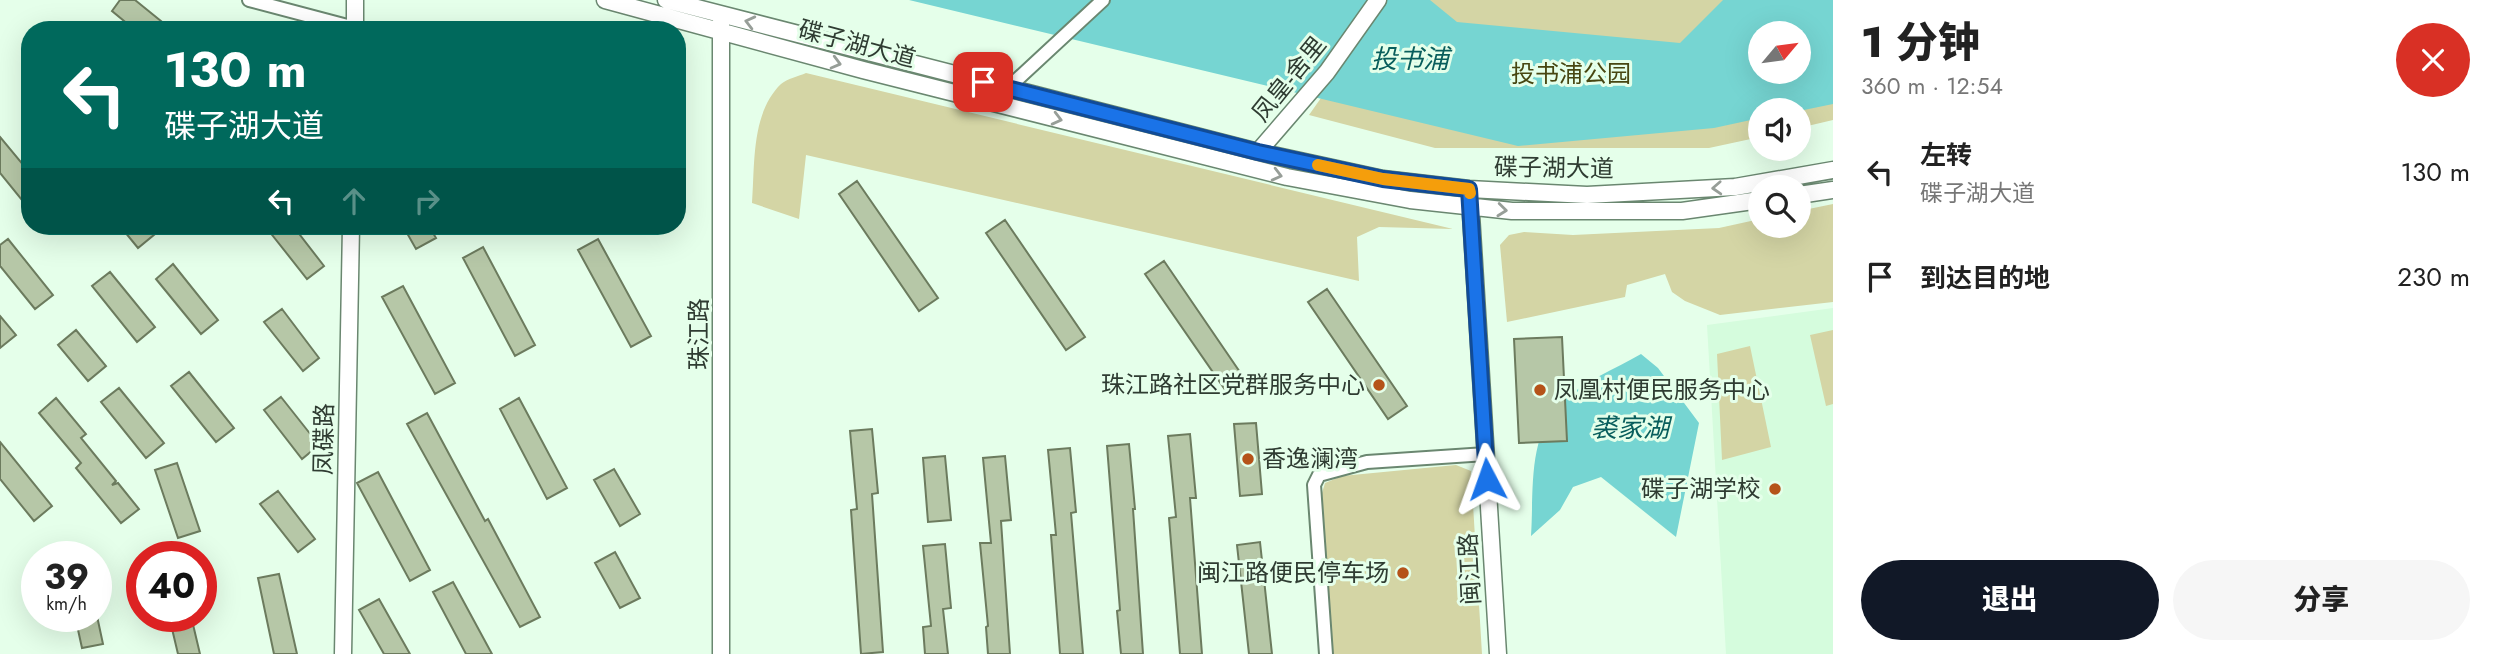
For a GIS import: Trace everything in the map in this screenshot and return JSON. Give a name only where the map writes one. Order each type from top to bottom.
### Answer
[{"type":"main road","points":[[355,0],[355,21]]},
{"type":"main road","name":"碟子湖大道","points":[[605,0],[721,23],[1008,88],[1258,152],[1383,179],[1469,189],[1587,195],[1735,187],[1833,170]]},
{"type":"main road","name":"碟子湖大道","points":[[666,0],[721,23],[863,70],[1286,177],[1410,201],[1513,211],[1682,211],[1748,202]]},
{"type":"main road","name":"凤皇-舍里","points":[[1258,152],[1327,72],[1378,0]]},
{"type":"main road","name":"珠江路","points":[[721,23],[722,654]]},
{"type":"main road","name":"闽江路","points":[[1469,189],[1498,654]]},
{"type":"main road","points":[[1811,193],[1833,190]]},
{"type":"main road","name":"凤碟路","points":[[343,654],[351,235]]},
{"type":"street","points":[[249,0],[326,21]]},
{"type":"street","points":[[1008,88],[1103,0]]},
{"type":"street","points":[[1326,654],[1314,485],[1319,475],[1367,462],[1486,454]]},
{"type":"shaded area","name":"碟子湖学校","points":[[1833,308],[1833,654],[1726,654],[1707,325]]},
{"type":"green space","name":"投书浦","points":[[1390,0],[1833,0],[1833,120],[1811,125],[1811,98],[1748,98],[1748,140],[1709,148],[1435,148],[1309,115]]},
{"type":"green space","points":[[806,73],[1453,229],[1379,227],[1357,237],[1359,281],[806,155],[799,219],[752,203],[756,140],[764,109],[781,84]]},
{"type":"green space","points":[[1833,204],[1833,302],[1720,315],[1685,301],[1672,292],[1665,274],[1627,285],[1625,297],[1507,322],[1500,245],[1509,235],[1524,232],[1573,235],[1719,228],[1748,222],[1748,238],[1811,238],[1811,209]]},
{"type":"green space","points":[[1833,330],[1833,404],[1826,406],[1810,335]]},
{"type":"green space","points":[[1750,346],[1771,447],[1722,460],[1717,354]]},
{"type":"green space","name":"闽江路便民停车场","points":[[1456,465],[1471,471],[1482,654],[1333,654],[1322,493],[1325,483],[1342,476]]},
{"type":"water","name":"投书浦","points":[[909,0],[1430,0],[1457,22],[1680,43],[1723,0],[1833,0],[1833,104],[1811,109],[1811,98],[1748,98],[1748,121],[1714,128],[1518,146]]},
{"type":"water","name":"裘家湖","points":[[1641,354],[1658,368],[1699,423],[1676,537],[1601,477],[1573,487],[1560,510],[1531,536],[1534,464],[1543,430],[1551,415],[1580,388]]},
{"type":"building","points":[[120,0],[135,0],[161,21],[124,21],[112,11]]},
{"type":"building","points":[[0,137],[21,162],[21,199],[0,173]]},
{"type":"building","points":[[857,181],[938,298],[919,311],[839,194]]},
{"type":"building","points":[[1005,220],[1085,337],[1066,350],[986,233]]},
{"type":"building","points":[[127,235],[154,235],[138,248]]},
{"type":"building","points":[[272,235],[300,235],[324,266],[307,279]]},
{"type":"building","points":[[408,235],[434,235],[436,238],[416,249]]},
{"type":"building","points":[[8,239],[53,295],[35,309],[0,266],[0,245]]},
{"type":"building","points":[[598,239],[651,336],[631,347],[578,250]]},
{"type":"building","points":[[483,247],[535,345],[515,356],[463,258]]},
{"type":"building","points":[[1164,261],[1244,378],[1226,391],[1145,274]]},
{"type":"building","points":[[173,264],[218,320],[201,334],[156,279]]},
{"type":"building","points":[[110,272],[155,327],[137,342],[92,286]]},
{"type":"building","points":[[403,286],[455,383],[435,394],[382,297]]},
{"type":"building","points":[[1327,289],[1407,406],[1388,419],[1308,302]]},
{"type":"building","points":[[282,309],[319,358],[303,371],[264,322]]},
{"type":"building","points":[[0,316],[16,335],[0,348]]},
{"type":"building","points":[[76,330],[106,366],[88,381],[58,345]]},
{"type":"building","name":"凤凰村便民服务中心","points":[[1562,337],[1567,441],[1519,443],[1514,339]]},
{"type":"building","points":[[189,372],[234,428],[216,442],[171,386]]},
{"type":"building","points":[[119,388],[164,443],[146,458],[101,402]]},
{"type":"building","points":[[281,397],[319,445],[302,459],[264,410]]},
{"type":"building","points":[[56,398],[86,434],[81,438],[116,481],[112,485],[118,483],[139,509],[121,523],[76,468],[81,463],[39,413]]},
{"type":"building","points":[[519,398],[567,488],[547,499],[500,409]]},
{"type":"building","points":[[427,413],[540,617],[520,627],[407,424]]},
{"type":"building","name":"香逸澜湾","points":[[1256,423],[1262,494],[1240,496],[1234,424]]},
{"type":"building","points":[[872,429],[878,493],[872,494],[883,652],[861,654],[851,510],[857,509],[850,431]]},
{"type":"building","points":[[1190,434],[1196,498],[1190,498],[1202,654],[1180,654],[1169,518],[1176,517],[1168,436]]},
{"type":"building","points":[[0,442],[52,506],[34,521],[0,479]]},
{"type":"building","points":[[1129,444],[1143,654],[1121,654],[1117,611],[1120,610],[1107,446]]},
{"type":"building","points":[[1070,448],[1076,512],[1071,513],[1083,654],[1060,654],[1051,535],[1056,535],[1048,450]]},
{"type":"building","points":[[945,456],[951,520],[928,522],[923,458]]},
{"type":"building","points":[[1005,456],[1011,520],[1001,521],[1010,654],[988,654],[980,543],[991,543],[983,458]]},
{"type":"building","points":[[177,463],[200,531],[178,538],[155,470]]},
{"type":"building","points":[[614,469],[640,514],[620,526],[594,480]]},
{"type":"building","points":[[378,472],[430,570],[410,581],[357,483]]},
{"type":"building","points":[[278,491],[315,539],[298,552],[260,504]]},
{"type":"building","points":[[1260,542],[1272,654],[1249,654],[1237,545]]},
{"type":"building","points":[[945,544],[951,608],[943,609],[948,654],[925,654],[923,627],[931,626],[923,546]]},
{"type":"building","points":[[615,552],[640,598],[620,608],[595,563]]},
{"type":"building","points":[[279,574],[297,654],[274,654],[258,578]]},
{"type":"building","points":[[453,582],[492,654],[466,654],[433,592]]},
{"type":"building","points":[[379,599],[410,654],[384,654],[359,610]]},
{"type":"building","points":[[78,632],[100,632],[103,644],[82,648]]},
{"type":"building","points":[[173,632],[195,632],[200,654],[178,654]]},
{"type":"slow traffic","points":[[1318,165],[1383,179],[1469,189],[1470,193]]},
{"type":"place","name":"珠江路社区党群服务中心","points":[[1379,385]]},
{"type":"place","name":"凤凰村便民服务中心","points":[[1540,390]]},
{"type":"place","name":"香逸澜湾","points":[[1248,459]]},
{"type":"place","name":"碟子湖学校","points":[[1775,489]]},
{"type":"place","name":"闽江路便民停车场","points":[[1403,573]]},
{"type":"route","points":[[983,82],[1258,152],[1383,179],[1469,189],[1487,479]]},
{"type":"park label","name":"投书浦公园","points":[[1571,74]]}]
